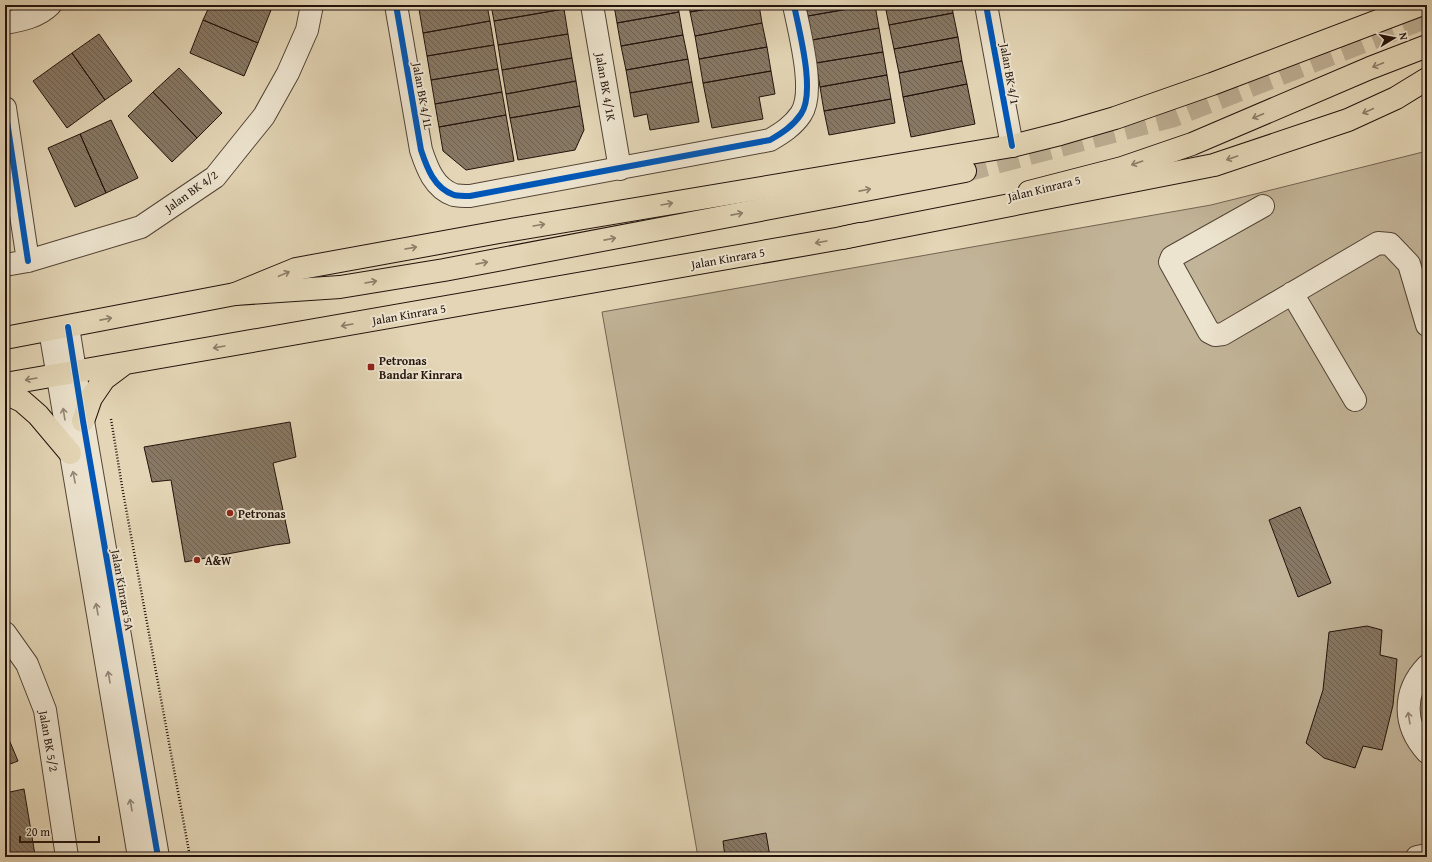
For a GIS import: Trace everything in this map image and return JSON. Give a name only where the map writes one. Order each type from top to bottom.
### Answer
[{"type":"main road","points":[[235,294],[296,269],[499,232],[1012,146],[1114,118],[1212,84],[1420,5]]},
{"type":"main road","name":"Jalan Kinrara 5","points":[[5,384],[842,238],[1122,168],[1192,144],[1370,68],[1427,46]]},
{"type":"main road","points":[[842,238],[1214,165],[1348,120],[1396,98],[1427,79]]},
{"type":"main road","points":[[5,338],[59,329],[235,294],[340,287],[436,271],[965,171]]},
{"type":"main road","points":[[82,422],[91,398],[104,379],[126,363]]},
{"type":"main road","points":[[5,393],[22,401],[38,415],[70,452]]},
{"type":"street","points":[[5,23],[24,19],[45,10],[50,5]]},
{"type":"street","name":"Jalan BK 4/2","points":[[5,265],[28,261],[141,227],[215,177],[264,116],[288,73],[304,37],[307,30],[312,5]]},
{"type":"street","name":"Jalan BK 4/1L","points":[[396,5],[421,150],[428,170],[440,187],[455,195],[470,196],[620,169]]},
{"type":"street","name":"Jalan BK 4/1K","points":[[592,5],[620,169]]},
{"type":"street","points":[[620,169],[770,140],[789,128],[802,114],[807,96],[807,75],[794,5]]},
{"type":"street","name":"Jalan BK 4/1","points":[[986,5],[1012,146]]},
{"type":"street","points":[[5,108],[28,261]]},
{"type":"street","points":[[1262,206],[1174,255],[1170,262],[1209,332],[1215,336],[1223,334],[1378,243],[1390,244],[1409,264],[1427,325]]},
{"type":"street","points":[[1292,293],[1355,400]]},
{"type":"street","name":"Jalan Kinrara 5A","points":[[59,329],[66,373],[70,452],[140,857]]},
{"type":"street","name":"Jalan Kinrara 5A","points":[[66,373],[82,422],[158,857]]},
{"type":"street","name":"Jalan BK 5/2","points":[[5,633],[27,664],[45,710],[67,857]]},
{"type":"street","points":[[1427,666],[1418,675],[1411,691],[1408,709],[1411,727],[1418,743],[1427,752]]},
{"type":"path","points":[[110,417],[190,857]]},
{"type":"shaded area","points":[[1427,151],[1427,857],[698,857],[602,312],[1211,205]]},
{"type":"building","points":[[210,5],[259,5],[271,10],[258,43],[203,20]]},
{"type":"building","points":[[418,5],[443,5],[419,9]]},
{"type":"building","points":[[443,5],[487,5],[490,21],[423,33],[419,9]]},
{"type":"building","points":[[491,5],[563,5],[564,9],[494,21]]},
{"type":"building","points":[[614,5],[678,5],[679,12],[617,23]]},
{"type":"building","points":[[689,5],[731,5],[690,12]]},
{"type":"building","points":[[731,5],[759,5],[762,23],[695,36],[690,12]]},
{"type":"building","points":[[806,5],[871,5],[808,16]]},
{"type":"building","points":[[875,5],[879,28],[812,40],[808,16]]},
{"type":"building","points":[[885,5],[952,5],[953,13],[889,25]]},
{"type":"building","points":[[564,9],[568,34],[498,45],[494,21]]},
{"type":"building","points":[[679,12],[683,35],[621,46],[617,23]]},
{"type":"building","points":[[953,13],[958,37],[894,49],[889,25]]},
{"type":"building","points":[[203,20],[258,43],[244,76],[190,53]]},
{"type":"building","points":[[490,21],[494,45],[427,56],[423,33]]},
{"type":"building","points":[[762,23],[767,47],[699,59],[695,36]]},
{"type":"building","points":[[879,28],[883,52],[816,63],[812,40]]},
{"type":"building","points":[[99,34],[132,81],[105,100],[72,53]]},
{"type":"building","points":[[568,34],[572,58],[502,70],[498,45]]},
{"type":"building","points":[[683,35],[688,59],[626,70],[621,46]]},
{"type":"building","points":[[958,37],[962,61],[899,73],[894,49]]},
{"type":"building","points":[[494,45],[498,69],[431,80],[427,56]]},
{"type":"building","points":[[767,47],[771,71],[703,83],[699,59]]},
{"type":"building","points":[[883,52],[887,75],[820,87],[816,63]]},
{"type":"building","points":[[72,53],[105,100],[67,128],[33,81]]},
{"type":"building","points":[[572,58],[576,81],[506,94],[502,70]]},
{"type":"building","points":[[688,59],[692,82],[630,93],[626,70]]},
{"type":"building","points":[[962,61],[967,84],[903,97],[899,73]]},
{"type":"building","points":[[179,68],[222,113],[197,138],[153,92]]},
{"type":"building","points":[[498,69],[502,92],[435,104],[431,80]]},
{"type":"building","points":[[771,71],[775,94],[759,97],[763,119],[712,128],[703,83]]},
{"type":"building","points":[[887,75],[891,99],[824,111],[820,87]]},
{"type":"building","points":[[576,81],[580,106],[510,118],[506,94]]},
{"type":"building","points":[[692,82],[699,122],[650,130],[647,114],[634,117],[630,93]]},
{"type":"building","points":[[967,84],[975,124],[911,137],[903,97]]},
{"type":"building","points":[[153,92],[197,138],[172,162],[128,116]]},
{"type":"building","points":[[502,92],[506,115],[439,127],[435,104]]},
{"type":"building","points":[[891,99],[895,123],[829,135],[824,111]]},
{"type":"building","points":[[580,106],[584,130],[575,150],[518,160],[510,118]]},
{"type":"building","points":[[506,115],[514,161],[466,170],[443,151],[439,127]]},
{"type":"building","points":[[111,120],[138,178],[106,193],[80,134]]},
{"type":"building","points":[[80,134],[106,193],[75,207],[48,148]]},
{"type":"building","name":"Petronas","points":[[290,422],[296,457],[273,463],[290,543],[185,562],[171,480],[152,482],[144,447]]},
{"type":"building","points":[[1300,507],[1331,583],[1298,597],[1269,520]]},
{"type":"building","points":[[1367,626],[1382,630],[1380,655],[1397,659],[1393,705],[1382,750],[1363,746],[1355,768],[1324,758],[1306,743],[1323,690],[1329,632]]},
{"type":"building","points":[[5,730],[18,761],[5,766]]},
{"type":"building","points":[[24,789],[35,855],[24,857],[5,857],[5,793]]},
{"type":"building","points":[[766,833],[770,857],[725,857],[723,841]]},
{"type":"tunnel","points":[[965,171],[1174,116],[1427,17]]},
{"type":"cycle path","points":[[396,5],[421,150],[432,177],[441,188],[454,195],[460,196],[470,196],[770,140],[791,126],[801,114],[805,104],[807,77],[794,5]]},
{"type":"cycle path","points":[[986,5],[1012,146]]},
{"type":"cycle path","points":[[5,108],[28,261]]},
{"type":"cycle path","points":[[68,327],[158,857]]},
{"type":"place","name":"Petronas Bandar Kinrara","points":[[371,367]]},
{"type":"place","name":"Petronas","points":[[230,513]]},
{"type":"place","name":"A&W","points":[[197,560]]}]
